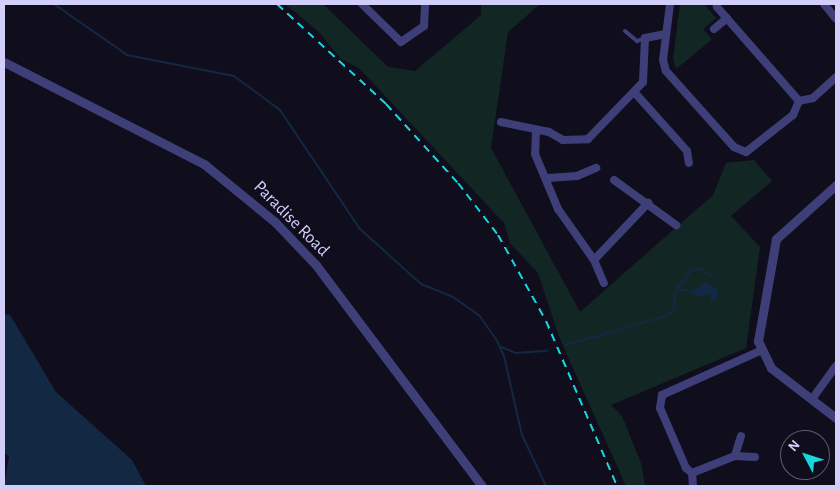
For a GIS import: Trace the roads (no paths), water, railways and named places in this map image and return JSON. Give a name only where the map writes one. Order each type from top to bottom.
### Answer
[{"type":"street","points":[[362,4],[401,42],[424,26],[425,4]]},
{"type":"street","points":[[670,4],[666,34],[666,70],[737,150],[757,147],[793,115],[799,100]]},
{"type":"street","points":[[828,5],[836,19]]},
{"type":"street","points":[[717,7],[799,100]]},
{"type":"street","points":[[714,29],[727,18]]},
{"type":"street","points":[[501,122],[581,141],[636,94],[648,62],[645,38],[666,34]]},
{"type":"street","name":"Paradise Road","points":[[4,62],[204,164],[275,222],[316,265],[482,486]]},
{"type":"street","points":[[799,100],[813,98],[836,77]]},
{"type":"street","points":[[636,94],[687,151],[689,163]]},
{"type":"street","points":[[536,130],[535,154],[548,178],[558,208],[594,260],[604,283]]},
{"type":"street","points":[[548,178],[578,176],[596,168]]},
{"type":"street","points":[[614,180],[676,225]]},
{"type":"street","points":[[836,185],[782,231],[771,248],[760,351],[771,368],[836,418]]},
{"type":"street","points":[[594,260],[648,203]]},
{"type":"street","points":[[693,486],[692,473],[686,468],[660,408],[662,396],[760,351]]},
{"type":"street","points":[[812,399],[836,366]]},
{"type":"street","points":[[735,456],[741,436]]},
{"type":"street","points":[[692,473],[735,456],[755,456]]},
{"type":"lane","points":[[625,31],[637,41],[645,38]]},
{"type":"water","points":[[706,282],[718,290],[717,300],[711,300],[710,294],[698,297],[689,292]]},
{"type":"water","points":[[4,314],[10,315],[56,392],[132,460],[146,486],[4,486],[9,456],[4,453]]},
{"type":"waterway","points":[[54,4],[127,55],[234,76],[280,110],[360,229],[421,284],[453,297],[479,315],[496,339],[504,356],[522,435],[546,486]]},
{"type":"waterway","points":[[566,345],[669,315],[674,309],[676,289],[691,271],[701,268],[714,279]]},
{"type":"waterway","points":[[677,289],[689,291]]},
{"type":"waterway","points":[[501,347],[516,353],[547,351]]},
{"type":"railway","points":[[277,4],[386,104],[458,183],[498,235],[546,321],[617,486]]}]
